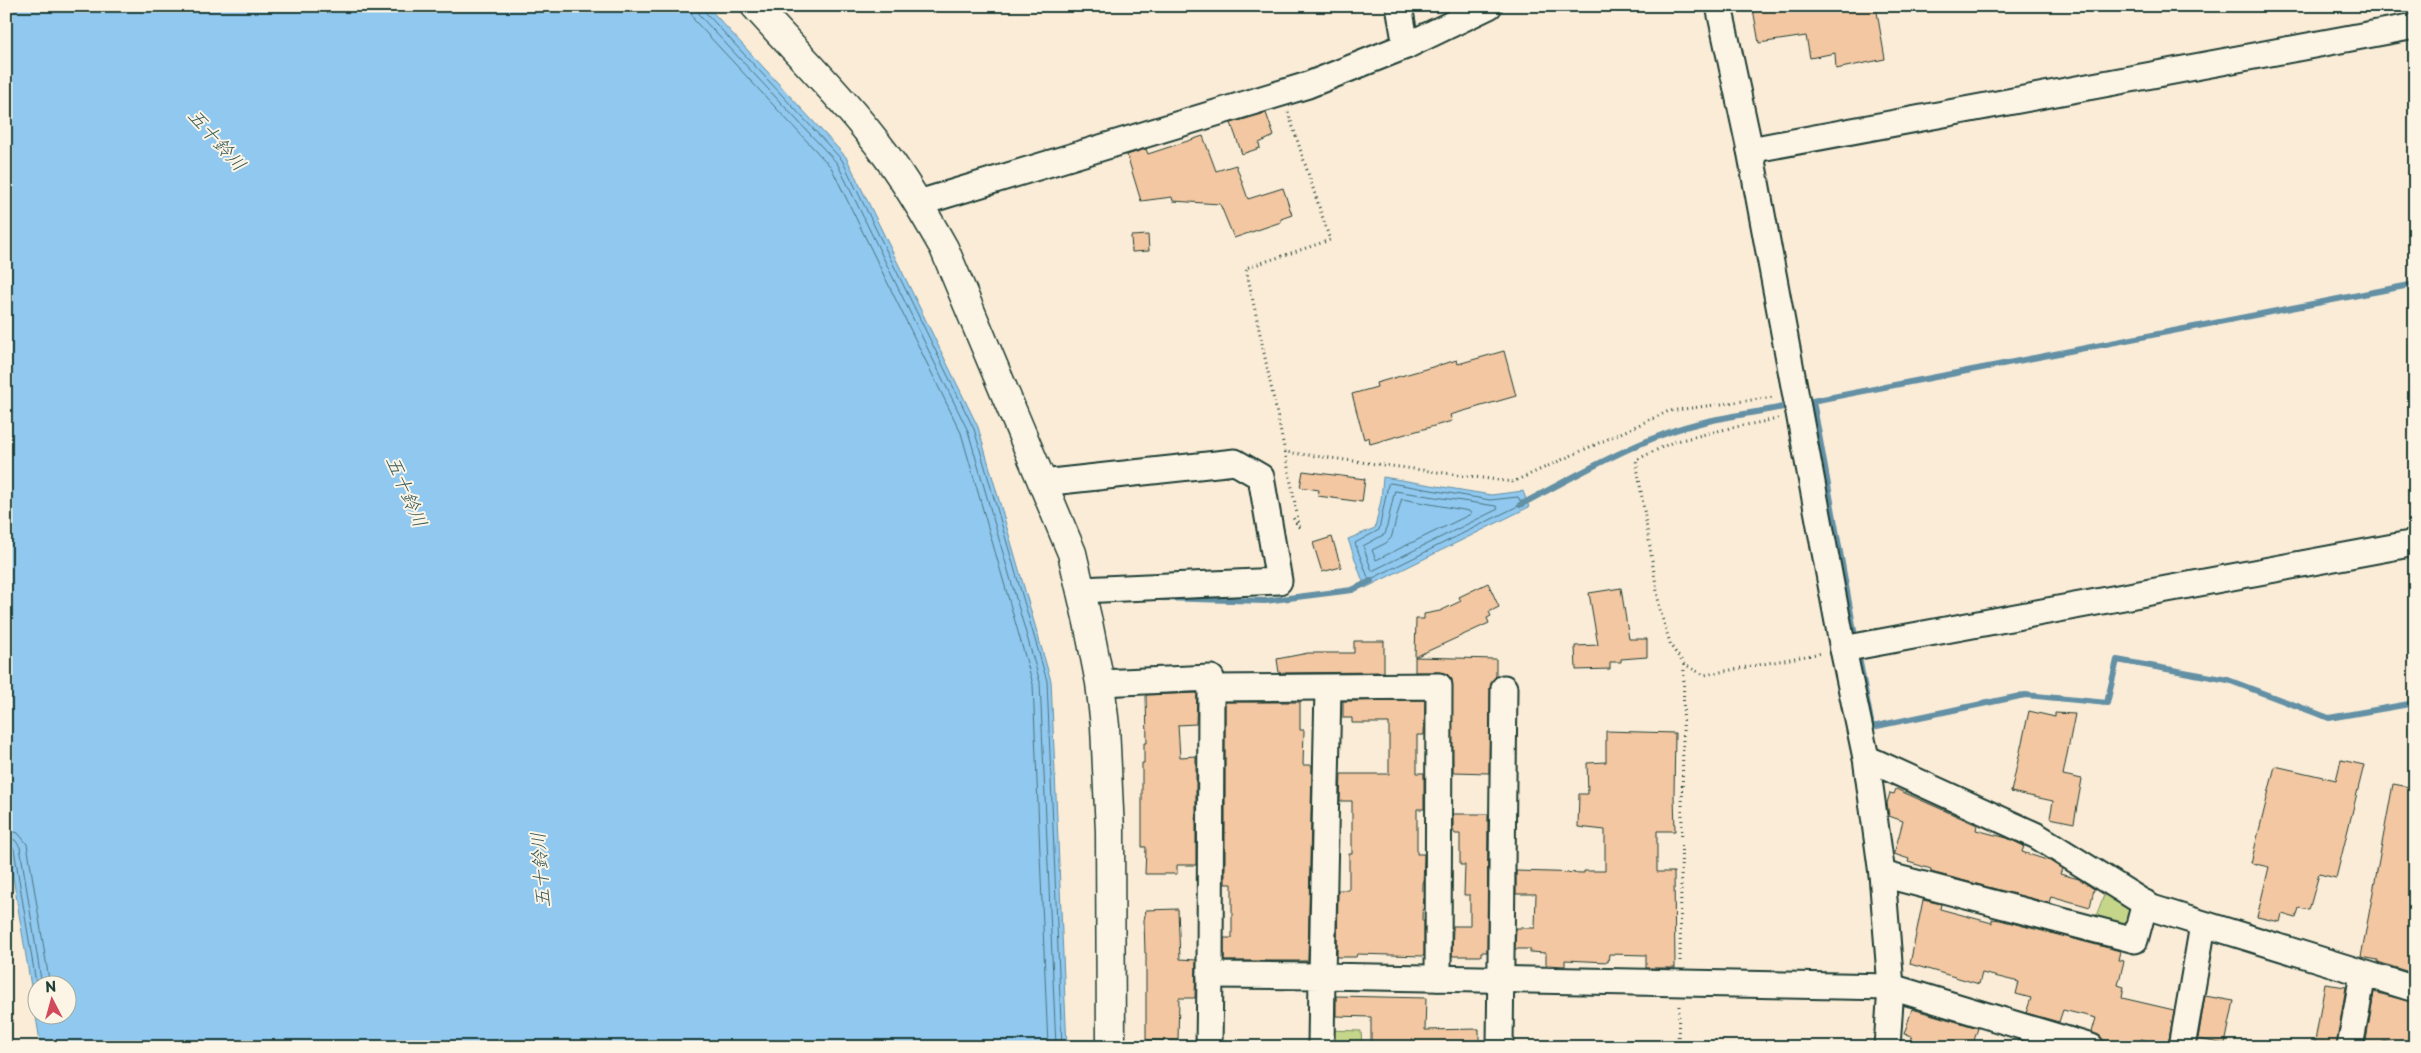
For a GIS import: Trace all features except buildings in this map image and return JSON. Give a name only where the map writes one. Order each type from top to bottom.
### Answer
[{"type":"street","points":[[755,6],[838,96],[885,154],[919,203],[944,248],[1072,553],[1100,683],[1105,726],[1110,831],[1111,1047]]},
{"type":"street","points":[[1399,6],[1406,46]]},
{"type":"street","points":[[919,203],[1308,85],[1406,46],[1489,6]]},
{"type":"street","points":[[1719,6],[1750,150],[1843,649],[1866,758],[1882,874],[1891,987],[1887,1047]]},
{"type":"street","points":[[1750,150],[2415,26]]},
{"type":"street","points":[[1042,483],[1235,462],[1260,477],[1280,581],[1081,590]]},
{"type":"street","points":[[1843,649],[2415,543]]},
{"type":"street","points":[[1100,683],[1211,678],[1209,1047]]},
{"type":"street","points":[[1212,688],[1439,686],[1438,978]]},
{"type":"street","points":[[1321,1047],[1328,688]]},
{"type":"street","points":[[1500,1047],[1504,688]]},
{"type":"street","points":[[1866,758],[2037,836],[2152,908],[2415,989]]},
{"type":"street","points":[[1882,874],[2135,940],[2145,903]]},
{"type":"street","points":[[2182,1047],[2203,925]]},
{"type":"street","points":[[2350,1047],[2364,974]]},
{"type":"street","points":[[1210,975],[1891,987],[2091,1047]]},
{"type":"path","points":[[1282,93],[1330,240],[1246,268],[1285,452],[1513,482],[1669,411],[1798,408]]},
{"type":"path","points":[[1798,408],[1673,442],[1636,460],[1660,610],[1671,646],[1684,664],[1704,675],[1843,649]]},
{"type":"path","points":[[1678,1047],[1684,664]]},
{"type":"green space","points":[[2106,890],[2139,907],[2124,931],[2093,924]]},
{"type":"green space","points":[[1328,1030],[1361,1031],[1362,1047],[1328,1047]]},
{"type":"water","name":"五十鈴川","points":[[6,6],[707,6],[846,157],[978,427],[1051,681],[1067,1047],[41,1047],[38,1026],[78,1026],[78,976],[29,976],[6,835]]},
{"type":"water","points":[[1383,477],[1491,495],[1523,491],[1529,507],[1365,588],[1348,539],[1375,528],[1381,500]]},
{"type":"waterway","points":[[1802,403],[2415,284]]},
{"type":"waterway","points":[[1813,401],[1856,642]]},
{"type":"waterway","points":[[1520,505],[1574,476],[1667,433],[1713,420],[1793,405]]},
{"type":"waterway","points":[[1161,598],[1265,601],[1352,590],[1371,581]]},
{"type":"waterway","points":[[1858,652],[1872,727],[2025,695],[2107,703],[2117,660],[2228,680],[2329,718],[2415,703]]}]
